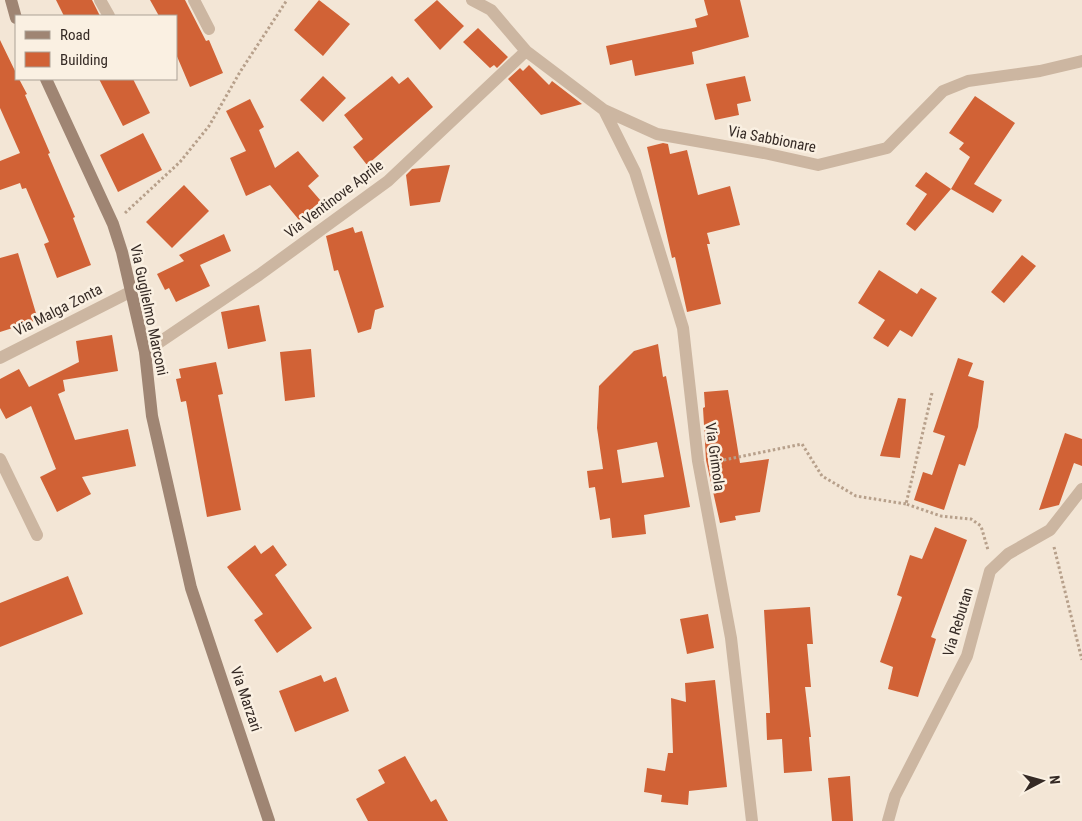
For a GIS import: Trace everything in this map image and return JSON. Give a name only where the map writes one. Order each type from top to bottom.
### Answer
[{"type":"street","points":[[11,0],[15,15]]},
{"type":"street","points":[[100,0],[108,15]]},
{"type":"street","points":[[194,0],[209,29]]},
{"type":"street","name":"Via Sabbionare","points":[[472,0],[491,10],[526,51],[604,110],[657,134],[764,152],[818,165],[887,148],[943,91],[968,81],[1040,71],[1082,61]]},
{"type":"street","name":"Via Ventinove Aprile","points":[[145,352],[259,275],[388,181],[526,51]]},
{"type":"street","name":"Via Guglielmo Marconi","points":[[46,80],[113,224],[132,291],[145,352],[152,416],[191,588]]},
{"type":"street","name":"Via Grimola","points":[[604,110],[635,172],[683,328],[698,461],[731,638],[752,821]]},
{"type":"street","name":"Via Malga Zonta","points":[[0,358],[132,291]]},
{"type":"street","points":[[0,459],[37,534]]},
{"type":"street","points":[[990,571],[1008,554],[1050,530],[1082,489]]},
{"type":"street","name":"Via Rebutan","points":[[888,821],[894,796],[967,656],[990,571]]},
{"type":"street","name":"Via Marzari","points":[[191,588],[269,821]]},
{"type":"path","points":[[113,224],[180,162],[209,126],[240,72],[287,0]]},
{"type":"path","points":[[906,504],[932,393]]},
{"type":"path","points":[[710,463],[802,444],[822,476],[856,496],[906,504],[941,516],[971,519],[981,526],[986,540],[990,571]]},
{"type":"path","points":[[1050,530],[1061,582],[1082,660]]},
{"type":"building","points":[[56,0],[92,0],[100,15],[64,15]]},
{"type":"building","points":[[150,0],[185,0],[206,41],[209,40],[223,73],[190,87],[178,59],[178,15],[158,15]]},
{"type":"building","points":[[319,0],[350,24],[323,56],[294,30]]},
{"type":"building","points":[[437,0],[464,26],[440,50],[414,20]]},
{"type":"building","points":[[704,0],[740,0],[749,37],[692,52],[694,64],[635,76],[632,60],[610,65],[606,46],[697,27],[695,19],[708,15]]},
{"type":"building","points":[[478,28],[508,57],[497,68],[494,65],[490,68],[463,42]]},
{"type":"building","points":[[0,40],[15,71],[15,80],[20,80],[27,94],[25,95],[75,217],[73,218],[91,265],[57,278],[44,244],[49,242],[26,188],[22,189],[20,183],[0,190],[0,161],[20,153],[0,108]]},
{"type":"building","points":[[529,65],[549,85],[552,81],[582,104],[541,115],[508,79],[520,68],[523,71]]},
{"type":"building","points":[[323,76],[346,98],[323,122],[300,100]]},
{"type":"building","points":[[392,76],[399,84],[408,77],[433,107],[367,165],[353,147],[363,139],[344,115]]},
{"type":"building","points":[[745,76],[751,101],[737,104],[739,115],[715,120],[706,84]]},
{"type":"building","points":[[100,80],[134,80],[150,113],[123,126]]},
{"type":"building","points":[[975,96],[1015,123],[974,184],[1002,200],[993,213],[951,189],[970,157],[959,149],[964,143],[949,133]]},
{"type":"building","points":[[250,99],[264,127],[259,130],[275,168],[298,151],[319,176],[308,186],[321,201],[299,220],[270,185],[246,196],[230,158],[246,151],[226,111]]},
{"type":"building","points":[[143,133],[162,170],[118,192],[100,155]]},
{"type":"building","points":[[663,143],[668,144],[670,154],[687,150],[698,195],[730,186],[740,225],[707,233],[710,244],[707,244],[721,304],[687,312],[675,257],[672,258],[647,147]]},
{"type":"building","points":[[450,165],[440,202],[410,206],[406,175],[412,169]]},
{"type":"building","points":[[926,172],[951,189],[915,231],[906,224],[927,194],[915,186]]},
{"type":"building","points":[[184,185],[209,211],[172,248],[146,222]]},
{"type":"building","points":[[353,227],[355,233],[362,231],[384,307],[375,310],[371,329],[358,333],[338,270],[334,271],[326,236]]},
{"type":"building","points":[[224,234],[231,251],[200,265],[210,286],[176,302],[169,288],[165,290],[157,274],[184,261],[179,255]]},
{"type":"building","points":[[18,253],[38,320],[0,332],[0,258]]},
{"type":"building","points":[[1022,255],[1036,266],[1004,303],[991,292]]},
{"type":"building","points":[[879,270],[917,294],[921,288],[937,298],[912,337],[900,330],[888,347],[873,338],[885,320],[858,303]]},
{"type":"building","points":[[259,305],[266,341],[228,349],[221,312]]},
{"type":"building","points":[[112,335],[118,371],[63,380],[65,391],[58,394],[75,440],[128,429],[136,466],[82,477],[91,494],[57,512],[40,477],[56,469],[31,406],[6,419],[0,408],[0,379],[19,369],[29,387],[79,362],[76,341]]},
{"type":"building","points":[[658,344],[663,377],[666,376],[690,507],[644,515],[646,534],[612,538],[610,518],[600,520],[595,487],[589,488],[587,471],[603,469],[597,428],[599,386],[634,351]],"holes":[[[657,442],[664,477],[622,483],[617,450]]]},
{"type":"building","points":[[311,349],[315,397],[285,401],[280,352]]},
{"type":"building","points":[[958,358],[973,363],[968,376],[984,381],[978,427],[965,466],[959,464],[944,510],[914,500],[923,472],[932,475],[945,436],[933,432]]},
{"type":"building","points":[[216,362],[223,394],[218,395],[241,510],[207,517],[186,401],[181,402],[176,379],[181,378],[179,369]]},
{"type":"building","points":[[728,390],[740,463],[769,459],[760,512],[735,516],[736,520],[720,523],[706,460],[703,408],[705,407],[704,392]]},
{"type":"building","points":[[898,398],[906,399],[900,458],[880,456]]},
{"type":"building","points":[[1065,433],[1082,439],[1082,466],[1074,463],[1059,505],[1039,510]]},
{"type":"building","points":[[935,527],[967,540],[931,637],[936,639],[918,697],[888,689],[893,667],[880,662],[902,597],[897,595],[910,555],[922,559]]},
{"type":"building","points":[[255,545],[261,554],[273,545],[287,565],[275,575],[312,628],[277,653],[254,620],[263,614],[227,567]]},
{"type":"building","points":[[68,576],[83,614],[0,647],[0,603]]},
{"type":"building","points":[[810,607],[813,644],[807,644],[811,687],[805,687],[811,737],[809,737],[812,771],[784,773],[782,739],[767,740],[766,713],[770,713],[764,610]]},
{"type":"building","points":[[708,614],[714,648],[687,654],[680,619]]},
{"type":"building","points":[[321,675],[324,682],[336,677],[349,711],[295,732],[279,691]]},
{"type":"building","points":[[715,680],[727,787],[689,791],[688,805],[661,802],[662,795],[644,792],[647,768],[665,771],[668,753],[673,753],[671,698],[686,702],[685,683]]},
{"type":"building","points":[[405,756],[431,802],[436,799],[448,821],[368,821],[356,799],[385,783],[378,770]]},
{"type":"building","points":[[850,776],[853,821],[832,821],[828,778]]}]
